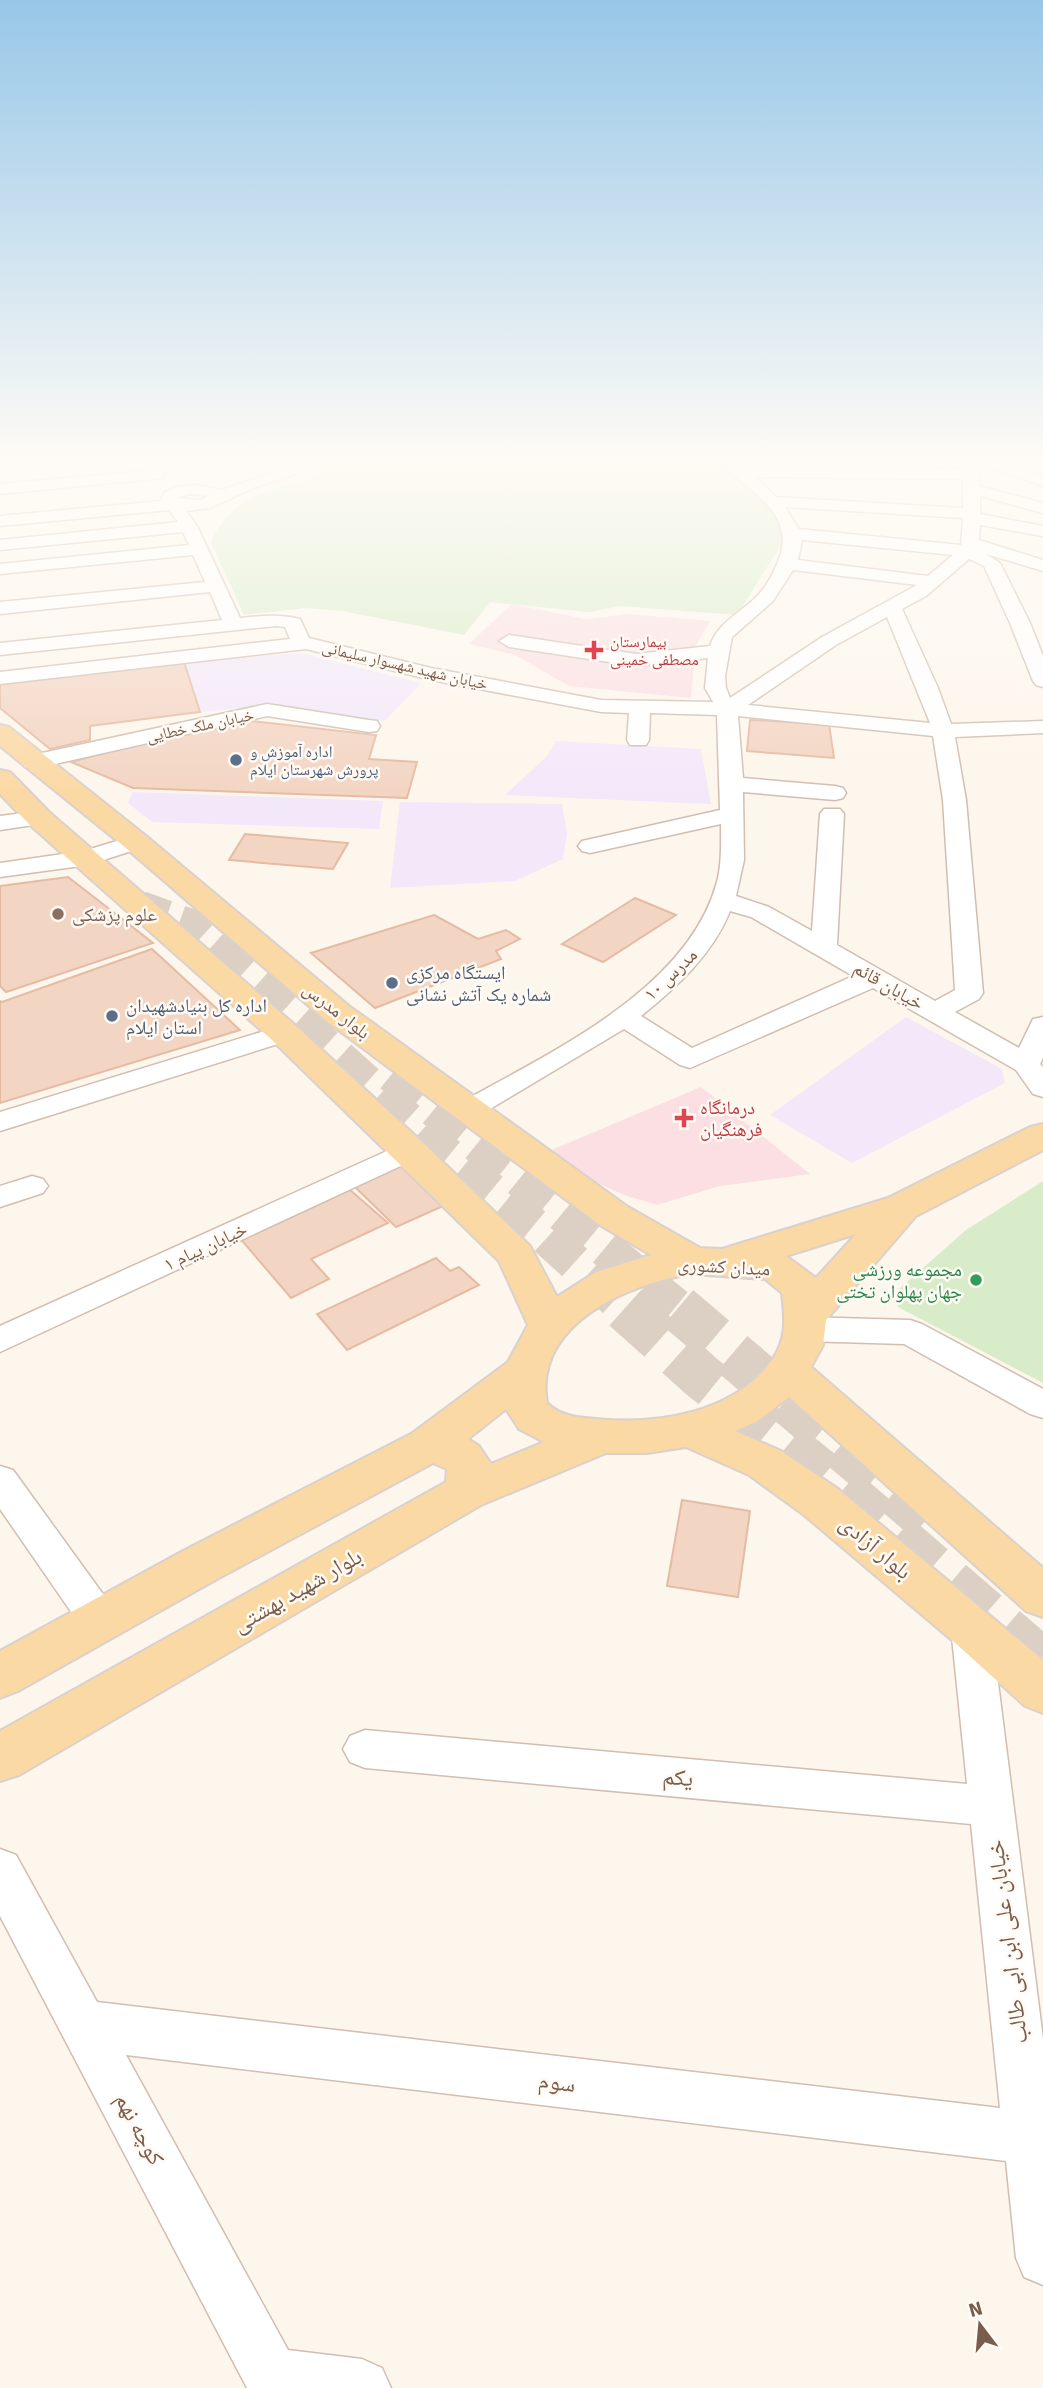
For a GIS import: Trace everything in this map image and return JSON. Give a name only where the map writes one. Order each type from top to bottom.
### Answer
[{"type":"main road","name":"بلوار مدرس","points":[[0,733],[136,842],[337,1013],[614,1216],[707,1261]]},
{"type":"main road","points":[[0,778],[39,818],[88,858],[284,1033],[516,1255],[550,1326]]},
{"type":"main road","points":[[707,1261],[902,1207],[1043,1135]]},
{"type":"main road","points":[[805,1322],[902,1207]]},
{"type":"main road","name":"میدان کشوری","points":[[707,1261],[775,1266],[802,1287],[805,1322],[802,1344],[788,1371],[761,1396],[727,1418],[691,1430],[658,1437],[601,1437],[557,1430],[530,1413],[523,1401],[527,1370],[539,1340],[560,1314],[592,1289],[634,1272],[707,1261]]},
{"type":"main road","points":[[0,1676],[99,1620],[427,1446],[527,1370]]},
{"type":"main road","points":[[788,1371],[1043,1597]]},
{"type":"main road","name":"بلوار آزادی","points":[[691,1430],[765,1463],[821,1502],[1043,1691]]},
{"type":"main road","name":"بلوار شهید بهشتی","points":[[0,1758],[465,1493],[601,1437]]},
{"type":"main road","points":[[427,1446],[451,1449],[467,1462],[471,1483],[465,1493]]},
{"type":"street","points":[[1,569],[80,600],[233,624],[276,620],[293,623],[302,643]]},
{"type":"street","points":[[71,569],[80,600]]},
{"type":"street","points":[[0,649],[80,600],[153,569]]},
{"type":"street","points":[[209,569],[233,624]]},
{"type":"street","points":[[509,641],[636,660],[719,651],[726,630],[766,597],[783,569]]},
{"type":"street","points":[[830,569],[933,582]]},
{"type":"street","points":[[727,709],[807,659],[829,641],[892,608],[933,582],[946,569]]},
{"type":"street","points":[[995,569],[1025,618],[1043,681]]},
{"type":"street","points":[[0,608],[216,586]]},
{"type":"street","points":[[892,608],[942,728],[960,851],[964,957],[969,993],[936,1012]]},
{"type":"street","name":"خیابان شهید شهسوار سلیمانی","points":[[0,678],[302,643],[431,674],[601,706],[727,709],[942,728],[1043,727]]},
{"type":"street","name":"مدرس ۱۰","points":[[470,1109],[597,1036],[670,979],[696,950],[729,886],[731,784],[727,709],[716,691],[719,651]]},
{"type":"street","points":[[638,740],[640,707]]},
{"type":"street","name":"خیابان ملک خطایی","points":[[33,762],[267,710],[369,726]]},
{"type":"street","points":[[731,784],[834,804],[824,948]]},
{"type":"street","points":[[590,846],[732,814]]},
{"type":"street","points":[[0,823],[39,818]]},
{"type":"street","points":[[0,870],[88,858],[136,842]]},
{"type":"street","name":"خیابان قائم","points":[[722,900],[760,912],[1026,1064],[1043,1088]]},
{"type":"street","points":[[622,1016],[690,1059],[874,977]]},
{"type":"street","points":[[1026,1064],[1043,1026]]},
{"type":"street","points":[[0,1122],[284,1033]]},
{"type":"street","name":"خیابان پیام ۱","points":[[0,1340],[409,1150]]},
{"type":"street","points":[[0,1197],[32,1186]]},
{"type":"street","points":[[805,1322],[910,1332],[1043,1405]]},
{"type":"street","points":[[0,1480],[99,1620]]},
{"type":"street","name":"خیابان علی ابن ابی طالب","points":[[971,1627],[1036,2139],[1043,2258]]},
{"type":"street","name":"یکم","points":[[365,1749],[992,1806]]},
{"type":"street","name":"کوچه نهم","points":[[0,1870],[275,2382]]},
{"type":"street","name":"سوم","points":[[84,2025],[1036,2139]]},
{"type":"street","points":[[275,2382],[362,2388]]},
{"type":"shaded area","name":"بیمارستان مصطفی خمینی","points":[[512,604],[585,619],[628,614],[710,621],[696,645],[691,698],[569,686],[515,655],[469,644]]},
{"type":"shaded area","points":[[301,653],[421,683],[385,721],[277,705],[200,712],[184,662]]},
{"type":"shaded area","points":[[556,741],[701,749],[711,804],[505,795],[547,756]]},
{"type":"shaded area","points":[[133,792],[383,801],[379,829],[152,822],[128,803]]},
{"type":"shaded area","points":[[400,802],[562,804],[567,833],[563,859],[515,881],[390,888]]},
{"type":"shaded area","points":[[906,1017],[1002,1069],[1005,1083],[852,1163],[770,1115]]},
{"type":"shaded area","name":"درمانگاه فرهنگیان","points":[[701,1087],[810,1174],[720,1186],[657,1205],[624,1195],[593,1181],[556,1162],[551,1154],[554,1149]]},
{"type":"green space","points":[[223,569],[766,569],[737,615],[620,606],[589,612],[490,602],[464,635],[343,611],[305,608],[244,615]]},
{"type":"green space","name":"مجموعه ورزشی جهان پهلوان تختی","points":[[1043,1181],[1043,1383],[898,1307],[898,1290],[966,1230]]},
{"type":"building","points":[[184,662],[200,712],[90,726],[90,740],[50,749],[0,708],[0,683]]},
{"type":"building","points":[[750,720],[829,724],[834,758],[747,751]]},
{"type":"building","name":"اداره آموزش و پرورش شهرستان ایلام","points":[[252,721],[376,735],[369,759],[417,762],[407,798],[133,788],[71,762],[117,749]]},
{"type":"building","points":[[245,834],[348,843],[333,869],[229,860]]},
{"type":"building","name":"علوم پزشکی","points":[[68,877],[153,943],[6,992],[0,986],[0,886]]},
{"type":"building","points":[[635,898],[676,915],[603,962],[562,944]]},
{"type":"building","name":"ایستگاه مرکزی شماره یک آتش نشانی","points":[[434,915],[478,939],[506,930],[520,939],[496,951],[501,959],[375,1008],[311,953]]},
{"type":"building","name":"اداره کل بنیادشهیدان استان ایلام","points":[[152,949],[240,1030],[0,1103],[0,1001]]},
{"type":"building","points":[[414,1157],[461,1198],[396,1227],[351,1183]]},
{"type":"building","points":[[349,1189],[388,1223],[311,1259],[329,1279],[291,1298],[238,1236]]},
{"type":"building","points":[[436,1258],[450,1271],[459,1267],[479,1285],[347,1350],[317,1314]]},
{"type":"building","points":[[682,1500],[750,1511],[738,1597],[667,1586]]},
{"type":"tunnel","points":[[141,905],[188,922],[218,949]]},
{"type":"tunnel","points":[[216,948],[442,1151],[541,1232],[627,1310]]},
{"type":"tunnel","points":[[392,1074],[680,1310]]},
{"type":"tunnel","points":[[625,1308],[701,1376],[852,1498],[1043,1662]]},
{"type":"tunnel","points":[[678,1308],[927,1519]]},
{"type":"place","name":"بیمارستان مصطفی خمینی","points":[[594,650]]},
{"type":"place","name":"اداره آموزش و پرورش شهرستان ایلام","points":[[236,760]]},
{"type":"place","name":"علوم پزشکی","points":[[58,914]]},
{"type":"place","name":"ایستگاه مرکزی شماره یک آتش نشانی","points":[[392,983]]},
{"type":"place","name":"اداره کل بنیادشهیدان استان ایلام","points":[[112,1016]]},
{"type":"place","name":"درمانگاه فرهنگیان","points":[[684,1118]]},
{"type":"place","name":"مجموعه ورزشی جهان پهلوان تختی","points":[[976,1280]]}]
